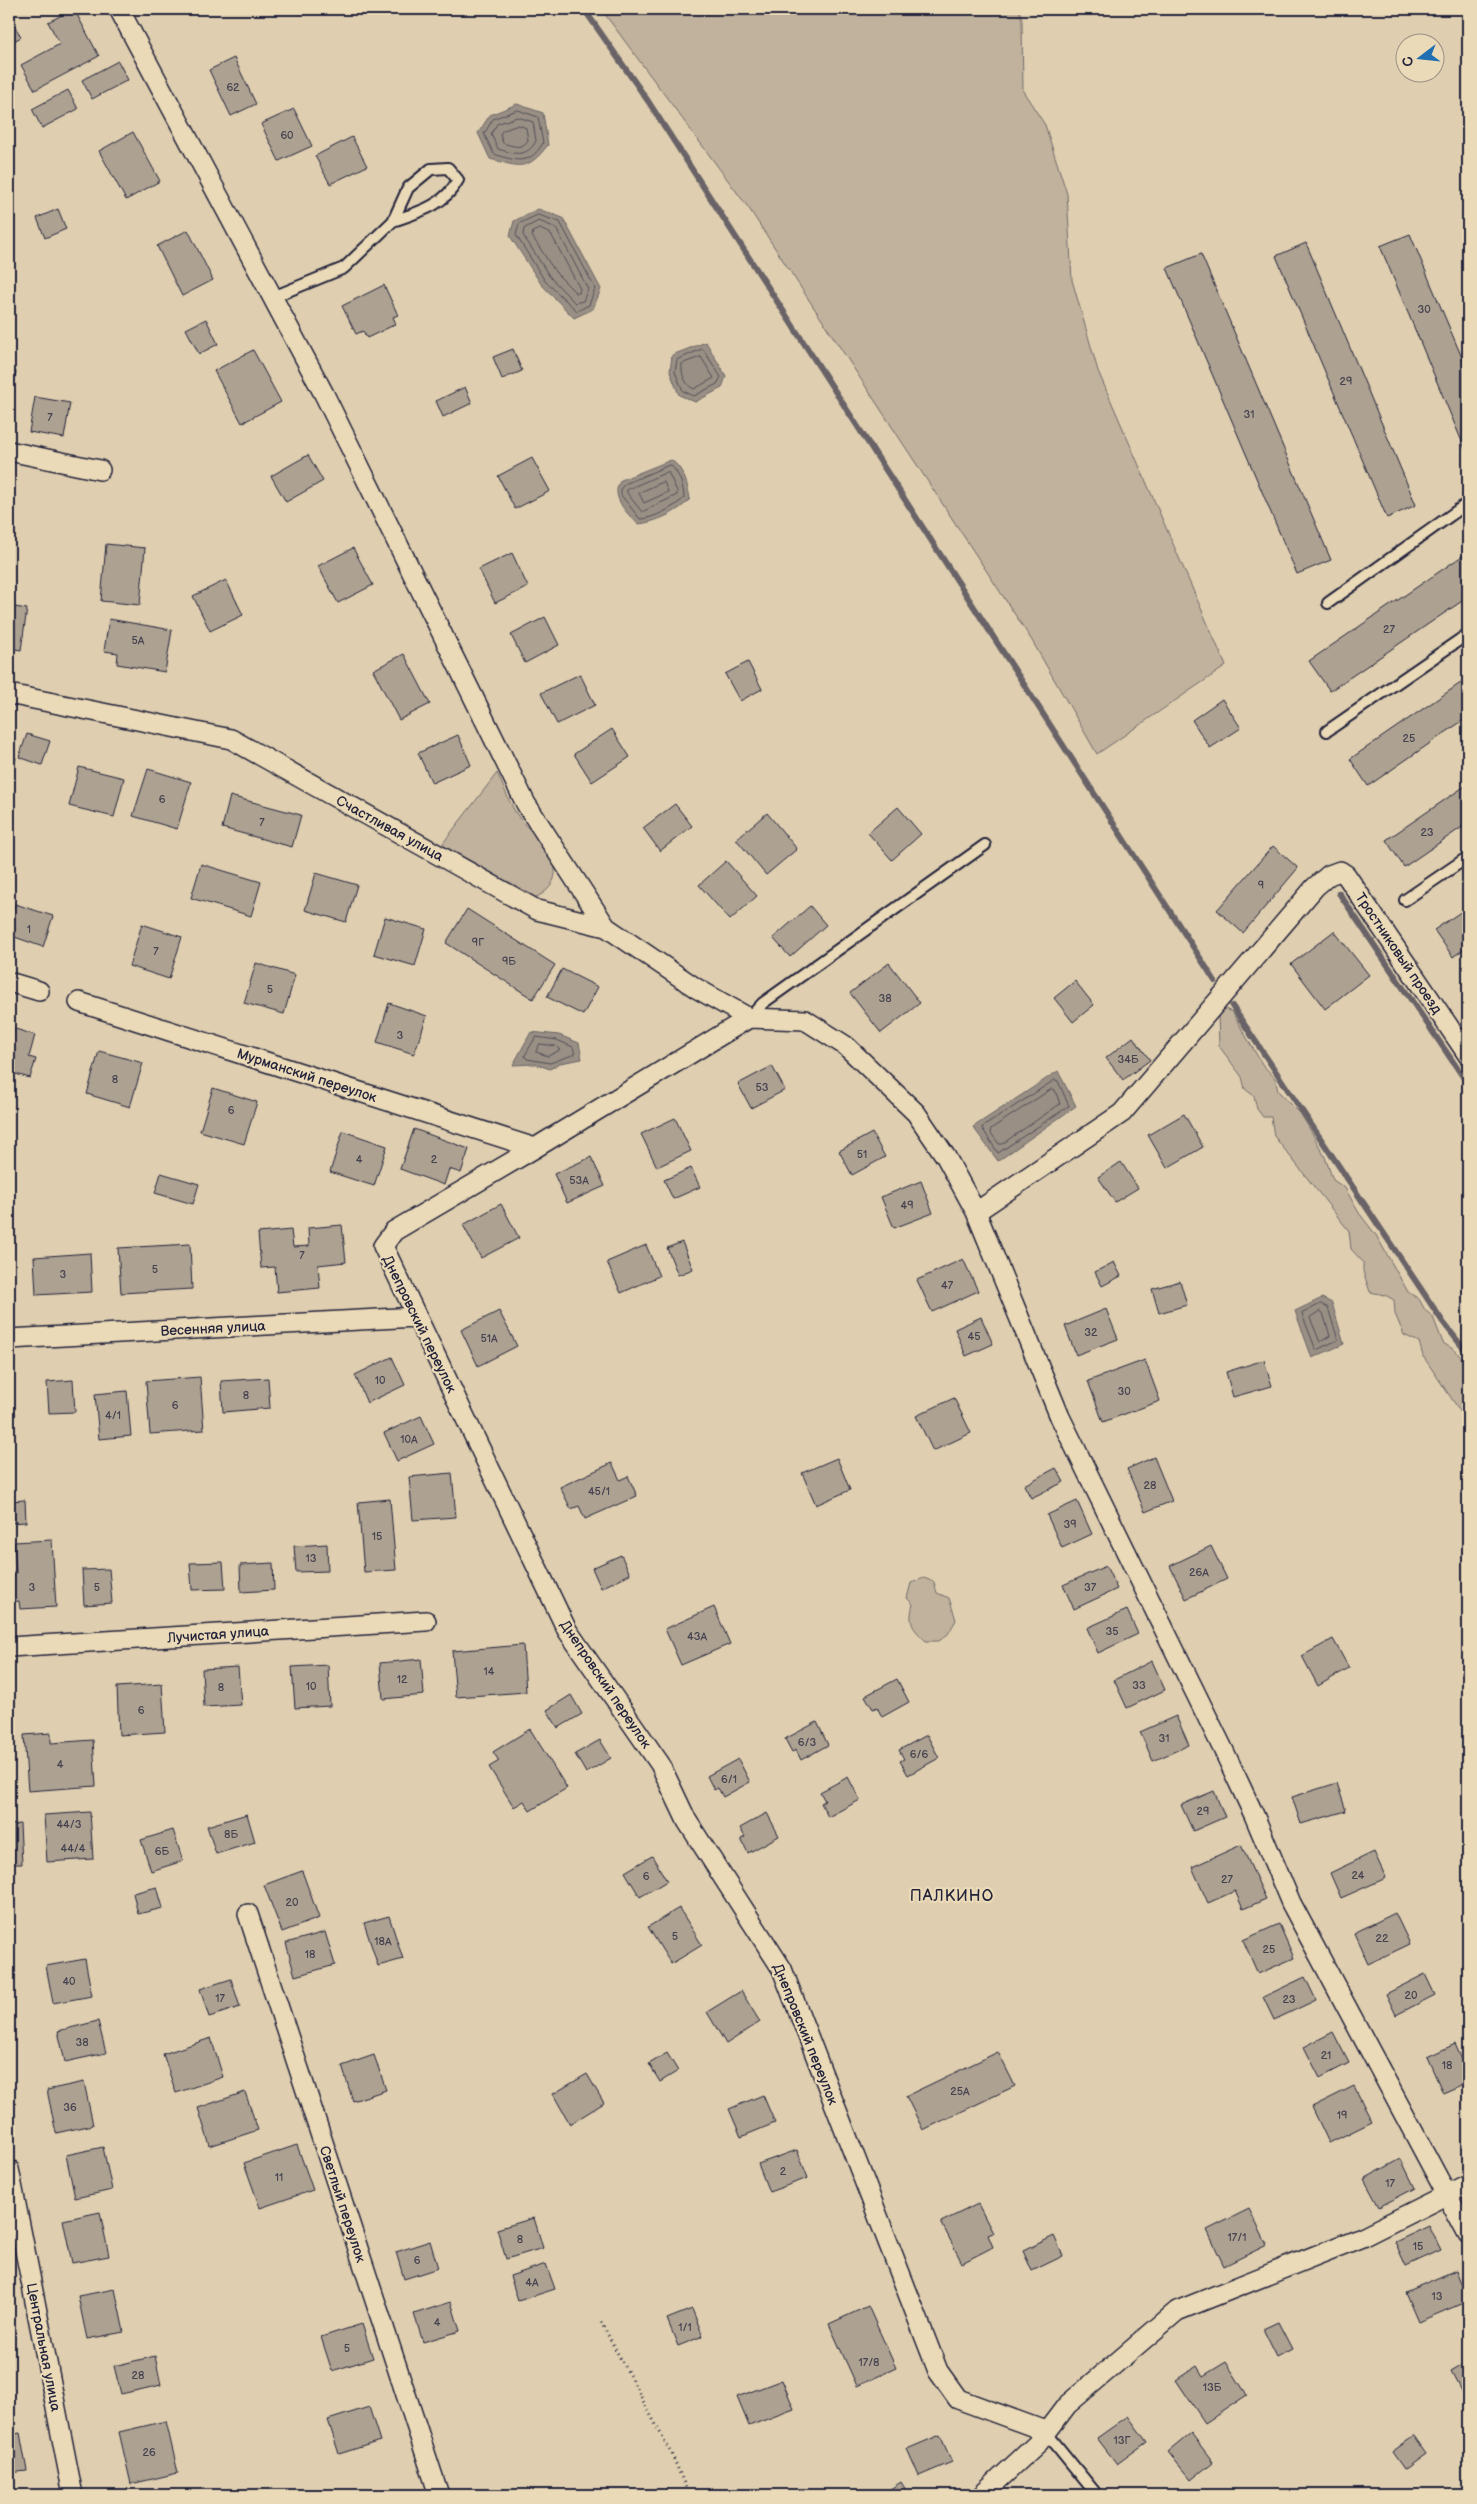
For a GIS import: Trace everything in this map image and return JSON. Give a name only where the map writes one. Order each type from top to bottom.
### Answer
[{"type":"street","points":[[119,9],[324,394],[526,804],[606,927]]},
{"type":"street","points":[[9,451],[100,470]]},
{"type":"street","name":"Счастливая улица","points":[[9,694],[231,738],[537,910],[606,927],[696,988],[749,1018]]},
{"type":"street","name":"Тростниковый проезд","points":[[976,1212],[1122,1113],[1315,887],[1329,875],[1340,871],[1346,875],[1468,1055]]},
{"type":"street","points":[[9,982],[39,991]]},
{"type":"street","name":"Мурманский переулок","points":[[79,1002],[535,1148]]},
{"type":"street","points":[[749,1018],[805,1020],[846,1046],[916,1113],[946,1157],[976,1212],[1060,1417],[1227,1757],[1291,1903],[1468,2234]]},
{"type":"street","name":"Днепровский переулок","points":[[749,1018],[394,1231],[383,1246],[567,1630],[660,1764],[687,1822],[782,1969],[938,2372],[958,2399],[1045,2431]]},
{"type":"street","name":"Весенняя улица","points":[[9,1339],[416,1317]]},
{"type":"street","name":"Лучистая улица","points":[[9,1647],[426,1621]]},
{"type":"street","name":"Светлый переулок","points":[[248,1914],[439,2495]]},
{"type":"street","name":"Центральная улица","points":[[9,2169],[73,2495]]},
{"type":"street","points":[[982,2495],[1039,2442],[1045,2431],[1067,2405],[1177,2311],[1362,2237],[1468,2184]]},
{"type":"lane","points":[[273,298],[344,268],[393,221],[408,188],[431,169],[448,168],[458,180],[451,193],[427,210],[393,221]]},
{"type":"lane","points":[[1328,603],[1468,503]]},
{"type":"lane","points":[[1327,731],[1468,634]]},
{"type":"lane","points":[[749,1018],[763,1003],[985,845]]},
{"type":"lane","points":[[1405,900],[1468,857]]},
{"type":"lane","points":[[1045,2431],[1097,2495]]},
{"type":"path","points":[[601,2322],[673,2456],[689,2495]]},
{"type":"shaded area","points":[[601,9],[1019,9],[1022,20],[1023,91],[1045,125],[1067,194],[1072,280],[1098,371],[1226,666],[1097,754],[1031,639],[750,210]]},
{"type":"shaded area","points":[[497,773],[518,816],[546,846],[553,858],[555,866],[554,879],[547,890],[534,898],[472,863],[448,854],[443,843]]},
{"type":"shaded area","points":[[1225,1009],[1232,1012],[1262,1064],[1275,1078],[1278,1091],[1300,1113],[1325,1157],[1333,1180],[1345,1188],[1359,1213],[1376,1235],[1408,1292],[1419,1299],[1425,1310],[1433,1317],[1443,1343],[1456,1351],[1468,1367],[1468,1423],[1423,1356],[1419,1342],[1404,1335],[1395,1314],[1394,1300],[1385,1295],[1370,1292],[1363,1271],[1363,1262],[1351,1249],[1349,1231],[1274,1136],[1271,1117],[1263,1117],[1257,1109],[1254,1096],[1245,1089],[1242,1077],[1219,1046],[1218,1013]]},
{"type":"shaded area","points":[[924,1578],[934,1582],[937,1593],[949,1598],[956,1620],[948,1634],[939,1641],[926,1641],[914,1629],[911,1621],[913,1604],[907,1598],[911,1583]]},
{"type":"water","points":[[517,104],[543,113],[548,145],[534,160],[522,165],[490,159],[478,133],[490,115]]},
{"type":"water","points":[[538,209],[563,218],[601,289],[593,309],[574,318],[541,284],[510,236],[514,221]]},
{"type":"water","points":[[706,342],[726,376],[722,388],[695,402],[679,395],[670,372],[672,355]]},
{"type":"water","points":[[671,460],[679,467],[684,477],[690,499],[666,516],[651,522],[638,524],[624,509],[618,498],[618,486],[621,480]]},
{"type":"water","points":[[531,1032],[559,1035],[579,1043],[582,1059],[560,1063],[550,1069],[535,1064],[513,1065]]},
{"type":"water","points":[[1058,1071],[1076,1106],[998,1161],[973,1127]]},
{"type":"water","points":[[1322,1298],[1332,1303],[1344,1344],[1312,1358],[1295,1311]]},
{"type":"building","points":[[74,9],[99,56],[35,90],[21,65],[60,44],[48,22]]},
{"type":"building","points":[[180,9],[195,9],[183,15]]},
{"type":"building","points":[[13,23],[21,37],[9,44],[9,25]]},
{"type":"building","points":[[234,58],[256,104],[231,116],[209,70]]},
{"type":"building","points":[[118,61],[128,80],[92,99],[82,80]]},
{"type":"building","points":[[68,90],[78,109],[42,128],[32,109]]},
{"type":"building","points":[[294,109],[312,146],[279,161],[261,124]]},
{"type":"building","points":[[133,132],[160,181],[126,200],[99,151]]},
{"type":"building","points":[[352,137],[367,166],[330,184],[315,156]]},
{"type":"building","points":[[58,209],[66,229],[45,238],[37,218]]},
{"type":"building","points":[[188,230],[213,280],[182,296],[157,246]]},
{"type":"building","points":[[1410,234],[1468,372],[1468,456],[1380,246]]},
{"type":"building","points":[[1306,243],[1416,505],[1387,518],[1276,256]]},
{"type":"building","points":[[1201,254],[1331,560],[1297,574],[1167,268]]},
{"type":"building","points":[[384,285],[398,315],[393,317],[396,324],[367,338],[363,331],[356,334],[342,306]]},
{"type":"building","points":[[206,319],[218,344],[199,354],[186,329]]},
{"type":"building","points":[[513,349],[522,371],[502,379],[493,357]]},
{"type":"building","points":[[253,350],[281,402],[242,423],[214,371]]},
{"type":"building","points":[[9,370],[16,372],[9,406]]},
{"type":"building","points":[[465,387],[472,403],[443,417],[436,401]]},
{"type":"building","points":[[35,397],[70,403],[64,438],[29,432]]},
{"type":"building","points":[[308,455],[323,481],[286,502],[271,476]]},
{"type":"building","points":[[532,458],[550,491],[515,509],[498,476]]},
{"type":"building","points":[[106,544],[145,548],[140,605],[101,601]]},
{"type":"building","points":[[353,548],[373,585],[338,603],[318,566]]},
{"type":"building","points":[[1468,552],[1468,597],[1330,691],[1309,661]]},
{"type":"building","points":[[512,553],[528,587],[495,603],[479,569]]},
{"type":"building","points":[[226,580],[243,615],[210,631],[193,596]]},
{"type":"building","points":[[9,606],[27,609],[21,650],[9,648]]},
{"type":"building","points":[[545,617],[559,645],[525,663],[511,635]]},
{"type":"building","points":[[109,619],[172,630],[165,672],[117,664],[118,653],[104,651]]},
{"type":"building","points":[[404,654],[430,704],[399,720],[373,670]]},
{"type":"building","points":[[748,662],[762,689],[740,701],[725,674]]},
{"type":"building","points":[[580,674],[595,705],[557,724],[541,693]]},
{"type":"building","points":[[1468,678],[1468,717],[1368,786],[1350,759]]},
{"type":"building","points":[[1222,699],[1241,728],[1210,748],[1192,720]]},
{"type":"building","points":[[612,729],[630,757],[592,782],[574,754]]},
{"type":"building","points":[[27,734],[50,741],[42,765],[19,757]]},
{"type":"building","points":[[458,735],[471,765],[432,783],[418,753]]},
{"type":"building","points":[[9,756],[16,758],[9,783]]},
{"type":"building","points":[[79,767],[124,778],[114,817],[69,806]]},
{"type":"building","points":[[148,769],[191,782],[177,829],[133,816]]},
{"type":"building","points":[[1468,784],[1468,823],[1404,867],[1386,840]]},
{"type":"building","points":[[230,796],[301,815],[292,847],[222,828]]},
{"type":"building","points":[[675,804],[692,826],[660,851],[643,828]]},
{"type":"building","points":[[898,807],[921,834],[892,860],[868,833]]},
{"type":"building","points":[[767,813],[797,849],[766,875],[736,839]]},
{"type":"building","points":[[1273,846],[1298,868],[1243,933],[1217,910]]},
{"type":"building","points":[[726,861],[757,896],[730,920],[699,885]]},
{"type":"building","points":[[201,864],[261,882],[251,916],[191,898]]},
{"type":"building","points":[[316,873],[357,885],[346,922],[305,910]]},
{"type":"building","points":[[15,904],[53,916],[43,947],[9,935],[9,923]]},
{"type":"building","points":[[810,906],[826,925],[790,957],[773,938]]},
{"type":"building","points":[[1468,907],[1468,946],[1453,957],[1434,930]]},
{"type":"building","points":[[467,909],[555,965],[533,999],[446,943]]},
{"type":"building","points":[[385,917],[426,929],[415,966],[374,954]]},
{"type":"building","points":[[142,924],[182,937],[169,979],[129,966]]},
{"type":"building","points":[[1334,931],[1369,975],[1325,1009],[1291,964]]},
{"type":"building","points":[[256,963],[295,975],[284,1014],[244,1003]]},
{"type":"building","points":[[889,963],[920,1003],[881,1033],[850,993]]},
{"type":"building","points":[[562,969],[598,987],[583,1015],[547,997]]},
{"type":"building","points":[[1075,981],[1094,1005],[1073,1022],[1054,998]]},
{"type":"building","points":[[389,1003],[427,1016],[414,1054],[377,1042]]},
{"type":"building","points":[[9,1027],[35,1035],[29,1057],[36,1059],[30,1078],[12,1073],[14,1066],[9,1064]]},
{"type":"building","points":[[1133,1037],[1150,1060],[1123,1080],[1106,1058]]},
{"type":"building","points":[[99,1051],[143,1063],[130,1107],[87,1094]]},
{"type":"building","points":[[772,1066],[785,1090],[751,1108],[738,1084]]},
{"type":"building","points":[[213,1088],[257,1102],[244,1144],[200,1131]]},
{"type":"building","points":[[1184,1114],[1203,1147],[1167,1168],[1148,1135]]},
{"type":"building","points":[[675,1118],[691,1151],[657,1167],[641,1134]]},
{"type":"building","points":[[414,1129],[469,1149],[461,1173],[449,1169],[444,1185],[400,1169]]},
{"type":"building","points":[[343,1131],[387,1146],[374,1186],[330,1172]]},
{"type":"building","points":[[872,1133],[885,1157],[852,1175],[839,1151]]},
{"type":"building","points":[[591,1157],[605,1186],[567,1203],[554,1174]]},
{"type":"building","points":[[1121,1162],[1138,1188],[1115,1202],[1098,1177]]},
{"type":"building","points":[[691,1168],[700,1187],[673,1199],[664,1180]]},
{"type":"building","points":[[161,1173],[199,1184],[193,1204],[155,1193]]},
{"type":"building","points":[[921,1181],[933,1213],[894,1228],[881,1197]]},
{"type":"building","points":[[501,1204],[519,1238],[481,1258],[463,1225]]},
{"type":"building","points":[[342,1225],[346,1262],[318,1265],[320,1288],[277,1292],[275,1267],[261,1268],[258,1233],[291,1230],[293,1247],[309,1246],[308,1228]]},
{"type":"building","points":[[682,1242],[693,1269],[678,1275],[667,1248]]},
{"type":"building","points":[[190,1244],[192,1289],[121,1293],[118,1248]]},
{"type":"building","points":[[646,1245],[659,1276],[621,1293],[607,1262]]},
{"type":"building","points":[[90,1253],[92,1292],[36,1295],[34,1257]]},
{"type":"building","points":[[963,1259],[978,1291],[932,1312],[917,1280]]},
{"type":"building","points":[[1114,1262],[1121,1276],[1102,1286],[1095,1272]]},
{"type":"building","points":[[1180,1281],[1187,1305],[1159,1313],[1152,1289]]},
{"type":"building","points":[[1106,1309],[1118,1339],[1076,1355],[1065,1326]]},
{"type":"building","points":[[499,1311],[517,1346],[478,1366],[461,1330]]},
{"type":"building","points":[[981,1317],[993,1344],[966,1356],[955,1329]]},
{"type":"building","points":[[392,1357],[405,1385],[367,1403],[355,1375]]},
{"type":"building","points":[[1145,1360],[1160,1401],[1103,1422],[1088,1381]]},
{"type":"building","points":[[1264,1360],[1272,1386],[1233,1397],[1226,1372]]},
{"type":"building","points":[[200,1377],[204,1430],[150,1434],[146,1381]]},
{"type":"building","points":[[268,1378],[270,1408],[223,1412],[221,1381]]},
{"type":"building","points":[[73,1380],[75,1412],[49,1413],[47,1382]]},
{"type":"building","points":[[127,1391],[131,1436],[99,1439],[95,1394]]},
{"type":"building","points":[[954,1398],[971,1433],[933,1451],[916,1416]]},
{"type":"building","points":[[421,1416],[434,1444],[397,1461],[384,1433]]},
{"type":"building","points":[[1154,1457],[1172,1501],[1145,1512],[1127,1469]]},
{"type":"building","points":[[837,1458],[850,1490],[816,1505],[802,1473]]},
{"type":"building","points":[[612,1463],[620,1480],[628,1476],[637,1496],[585,1519],[579,1506],[571,1509],[560,1487]]},
{"type":"building","points":[[1056,1468],[1064,1482],[1031,1498],[1024,1485]]},
{"type":"building","points":[[452,1473],[456,1517],[413,1520],[409,1477]]},
{"type":"building","points":[[390,1499],[396,1570],[364,1572],[358,1502]]},
{"type":"building","points":[[25,1500],[26,1522],[9,1523],[9,1501]]},
{"type":"building","points":[[1077,1501],[1092,1534],[1062,1548],[1047,1515]]},
{"type":"building","points":[[52,1540],[56,1607],[20,1609],[19,1601],[9,1602],[9,1573],[16,1573],[14,1542]]},
{"type":"building","points":[[327,1544],[328,1571],[296,1572],[294,1546]]},
{"type":"building","points":[[1211,1546],[1227,1579],[1186,1599],[1170,1566]]},
{"type":"building","points":[[621,1555],[630,1574],[601,1588],[592,1568]]},
{"type":"building","points":[[223,1562],[225,1589],[192,1590],[190,1563]]},
{"type":"building","points":[[273,1563],[274,1590],[241,1592],[240,1565]]},
{"type":"building","points":[[1106,1566],[1117,1589],[1074,1609],[1063,1585]]},
{"type":"building","points":[[109,1569],[112,1603],[84,1605],[82,1570]]},
{"type":"building","points":[[714,1607],[730,1644],[681,1665],[665,1629]]},
{"type":"building","points":[[1127,1610],[1138,1634],[1098,1653],[1087,1628]]},
{"type":"building","points":[[1333,1639],[1349,1668],[1318,1686],[1302,1656]]},
{"type":"building","points":[[523,1645],[526,1692],[456,1697],[452,1651]]},
{"type":"building","points":[[421,1659],[424,1695],[383,1699],[380,1663]]},
{"type":"building","points":[[1152,1661],[1165,1690],[1127,1708],[1114,1680]]},
{"type":"building","points":[[328,1665],[330,1706],[295,1708],[292,1667]]},
{"type":"building","points":[[238,1667],[241,1705],[204,1707],[202,1669]]},
{"type":"building","points":[[897,1679],[909,1702],[882,1717],[877,1707],[873,1709],[865,1696]]},
{"type":"building","points":[[162,1684],[165,1732],[119,1735],[117,1687]]},
{"type":"building","points":[[571,1695],[582,1714],[558,1728],[547,1710]]},
{"type":"building","points":[[1176,1716],[1189,1745],[1153,1761],[1140,1732]]},
{"type":"building","points":[[817,1722],[828,1745],[801,1760],[796,1750],[792,1752],[785,1739]]},
{"type":"building","points":[[530,1729],[567,1788],[530,1811],[524,1801],[514,1807],[489,1767],[499,1761],[493,1752]]},
{"type":"building","points":[[51,1733],[51,1743],[93,1740],[96,1786],[28,1791],[24,1735]]},
{"type":"building","points":[[927,1735],[939,1758],[908,1775],[900,1761],[904,1759],[899,1750]]},
{"type":"building","points":[[600,1740],[611,1758],[586,1773],[575,1754]]},
{"type":"building","points":[[738,1759],[750,1782],[723,1797],[718,1788],[714,1790],[707,1776]]},
{"type":"building","points":[[848,1777],[860,1800],[828,1817],[821,1803],[825,1801],[820,1792]]},
{"type":"building","points":[[1337,1783],[1346,1811],[1301,1824],[1292,1797]]},
{"type":"building","points":[[1214,1791],[1225,1817],[1193,1831],[1181,1805]]},
{"type":"building","points":[[90,1812],[93,1859],[47,1862],[44,1815]]},
{"type":"building","points":[[767,1813],[779,1836],[748,1853],[741,1839],[745,1837],[740,1828]]},
{"type":"building","points":[[247,1814],[255,1842],[216,1854],[207,1826]]},
{"type":"building","points":[[20,1824],[22,1864],[9,1864],[9,1825]]},
{"type":"building","points":[[173,1830],[183,1861],[151,1871],[141,1840]]},
{"type":"building","points":[[1241,1845],[1266,1899],[1243,1909],[1235,1891],[1208,1903],[1192,1867]]},
{"type":"building","points":[[1374,1852],[1386,1878],[1341,1898],[1330,1873]]},
{"type":"building","points":[[652,1856],[667,1881],[640,1897],[625,1872]]},
{"type":"building","points":[[302,1871],[319,1918],[282,1932],[264,1885]]},
{"type":"building","points":[[157,1887],[163,1908],[138,1914],[133,1893]]},
{"type":"building","points":[[679,1908],[702,1945],[671,1964],[648,1927]]},
{"type":"building","points":[[1395,1913],[1410,1944],[1368,1964],[1354,1933]]},
{"type":"building","points":[[389,1916],[403,1959],[378,1966],[364,1923]]},
{"type":"building","points":[[1279,1924],[1294,1958],[1258,1974],[1243,1940]]},
{"type":"building","points":[[325,1932],[335,1965],[295,1976],[286,1943]]},
{"type":"building","points":[[85,1959],[92,1996],[53,2003],[46,1966]]},
{"type":"building","points":[[1425,1974],[1435,1995],[1396,2015],[1386,1994]]},
{"type":"building","points":[[1305,1977],[1316,2000],[1274,2020],[1263,1997]]},
{"type":"building","points":[[231,1979],[240,2007],[209,2017],[200,1989]]},
{"type":"building","points":[[741,1991],[760,2022],[726,2044],[707,2012]]},
{"type":"building","points":[[98,2021],[106,2053],[65,2062],[58,2031]]},
{"type":"building","points":[[1333,2032],[1349,2063],[1320,2078],[1304,2047]]},
{"type":"building","points":[[211,2038],[223,2077],[176,2093],[163,2054]]},
{"type":"building","points":[[1455,2044],[1468,2073],[1468,2082],[1443,2093],[1427,2057]]},
{"type":"building","points":[[998,2052],[1015,2086],[923,2130],[906,2096]]},
{"type":"building","points":[[667,2053],[678,2071],[660,2082],[649,2064]]},
{"type":"building","points":[[374,2055],[386,2090],[353,2101],[342,2066]]},
{"type":"building","points":[[587,2074],[604,2103],[570,2124],[553,2094]]},
{"type":"building","points":[[84,2082],[93,2125],[56,2133],[47,2090]]},
{"type":"building","points":[[1354,2086],[1372,2122],[1329,2143],[1312,2107]]},
{"type":"building","points":[[245,2092],[258,2130],[210,2146],[198,2108]]},
{"type":"building","points":[[763,2095],[775,2123],[741,2137],[729,2109]]},
{"type":"building","points":[[297,2145],[313,2190],[260,2208],[244,2163]]},
{"type":"building","points":[[103,2147],[112,2190],[75,2198],[66,2155]]},
{"type":"building","points":[[797,2150],[808,2178],[769,2192],[758,2164]]},
{"type":"building","points":[[1401,2159],[1415,2188],[1379,2207],[1364,2179]]},
{"type":"building","points":[[978,2204],[993,2233],[988,2235],[993,2247],[962,2263],[941,2222]]},
{"type":"building","points":[[1249,2209],[1267,2245],[1224,2266],[1207,2230]]},
{"type":"building","points":[[100,2212],[109,2256],[72,2263],[63,2220]]},
{"type":"building","points":[[534,2218],[543,2248],[506,2259],[497,2229]]},
{"type":"building","points":[[1429,2226],[1441,2250],[1406,2266],[1395,2242]]},
{"type":"building","points":[[1054,2236],[1063,2256],[1032,2271],[1023,2251]]},
{"type":"building","points":[[430,2241],[438,2268],[404,2279],[396,2252]]},
{"type":"building","points":[[546,2264],[555,2289],[518,2301],[510,2276]]},
{"type":"building","points":[[1456,2270],[1468,2301],[1418,2322],[1405,2292]]},
{"type":"building","points":[[115,2289],[124,2332],[87,2339],[78,2296]]},
{"type":"building","points":[[451,2302],[460,2331],[423,2342],[414,2314]]},
{"type":"building","points":[[868,2306],[896,2368],[857,2386],[829,2324]]},
{"type":"building","points":[[692,2309],[703,2336],[678,2346],[667,2319]]},
{"type":"building","points":[[1278,2322],[1292,2349],[1277,2357],[1263,2329]]},
{"type":"building","points":[[362,2324],[373,2358],[332,2371],[321,2337]]},
{"type":"building","points":[[155,2356],[161,2385],[121,2394],[114,2366]]},
{"type":"building","points":[[1226,2362],[1247,2395],[1205,2423],[1176,2380],[1197,2366],[1203,2376]]},
{"type":"building","points":[[1468,2362],[1468,2389],[1462,2393],[1451,2372]]},
{"type":"building","points":[[782,2380],[794,2409],[749,2426],[737,2397]]},
{"type":"building","points":[[369,2407],[380,2441],[339,2454],[328,2420]]},
{"type":"building","points":[[1128,2416],[1147,2442],[1117,2464],[1097,2438]]},
{"type":"building","points":[[166,2421],[178,2473],[131,2484],[119,2432]]},
{"type":"building","points":[[20,2433],[27,2471],[9,2473],[9,2435]]},
{"type":"building","points":[[1191,2433],[1213,2462],[1191,2480],[1168,2452]]},
{"type":"building","points":[[940,2435],[952,2462],[919,2476],[907,2449]]},
{"type":"building","points":[[1414,2436],[1426,2453],[1404,2469],[1392,2452]]},
{"type":"building","points":[[901,2482],[909,2495],[881,2495]]},
{"type":"waterway","points":[[584,9],[648,101],[1215,981]]},
{"type":"waterway","points":[[1339,893],[1468,1084]]},
{"type":"waterway","points":[[1232,1006],[1443,1322],[1468,1354]]},
{"type":"district","name":"ПАЛКИНО","points":[[952,1895]]}]
